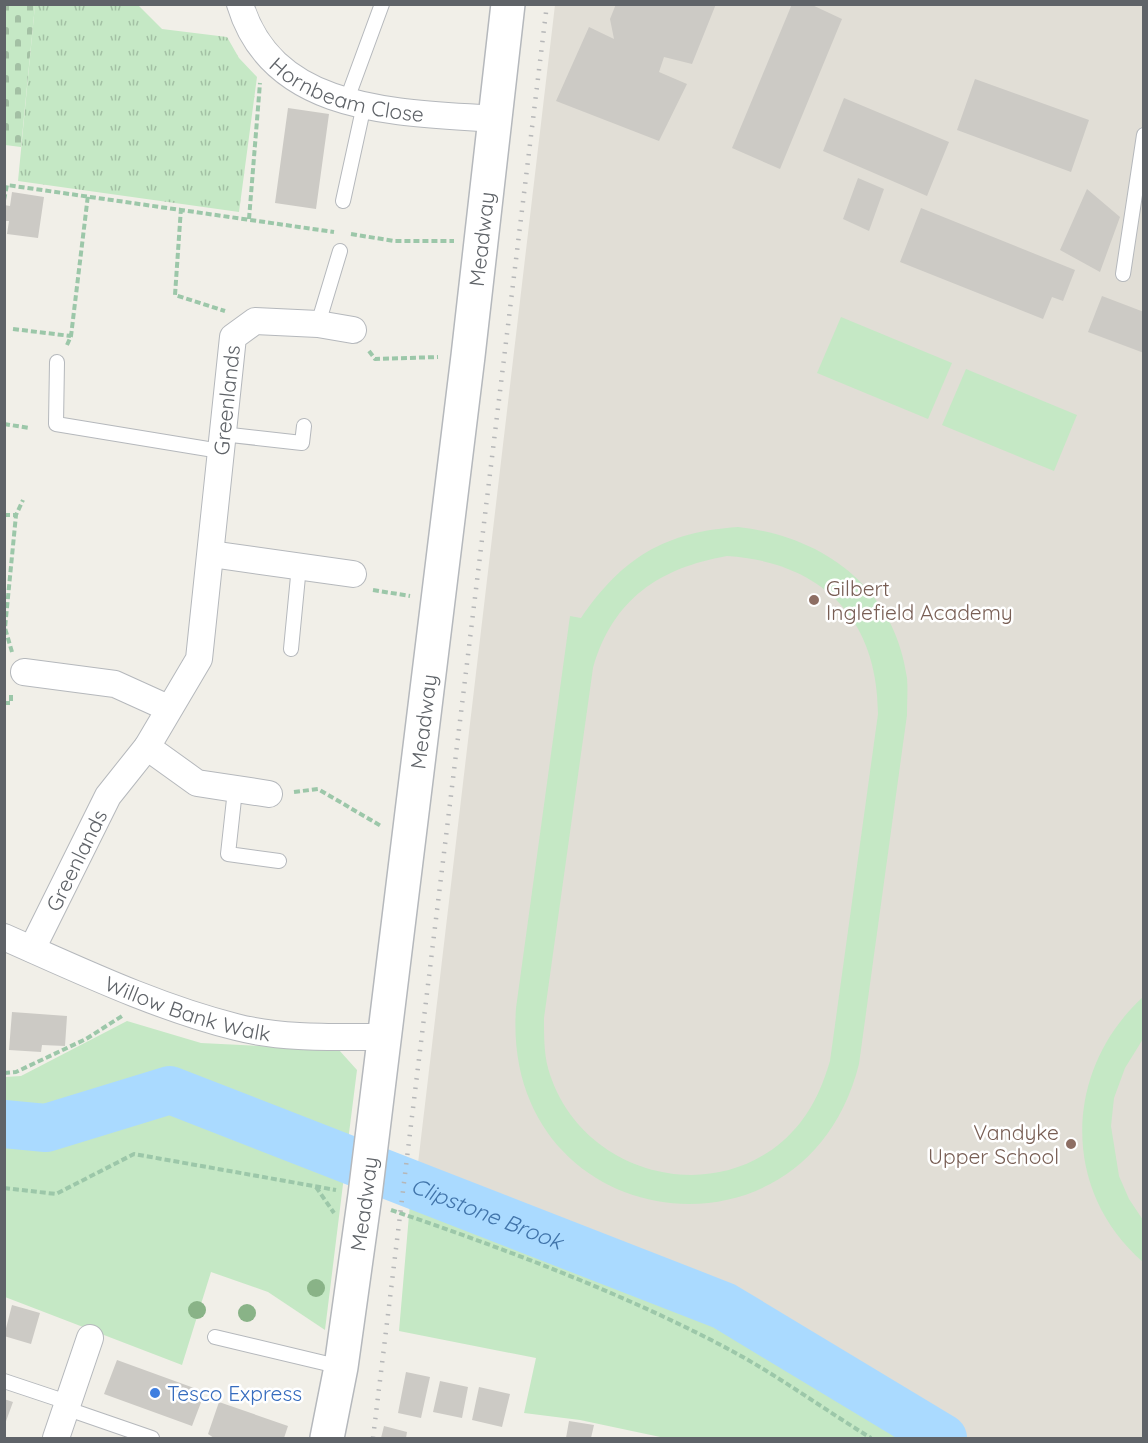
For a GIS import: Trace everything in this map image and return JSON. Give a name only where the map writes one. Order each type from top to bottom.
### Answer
[{"type":"street","name":"Hornbeam Close","points":[[240,4],[248,29],[269,60],[294,81],[355,104],[494,119]]},
{"type":"street","name":"Meadway","points":[[327,1438],[371,1198],[373,1117],[382,1037],[468,356],[508,4]]},
{"type":"street","name":"Greenlands","points":[[32,949],[108,795],[147,747],[199,659],[232,337],[255,321],[318,324],[353,330]]},
{"type":"street","points":[[211,554],[353,574]]},
{"type":"street","points":[[24,672],[115,684],[168,708]]},
{"type":"street","points":[[147,747],[197,783],[269,794]]},
{"type":"street","name":"Willow Bank Walk","points":[[4,937],[149,998],[237,1027],[318,1037],[382,1037]]},
{"type":"street","points":[[56,1438],[90,1338]]},
{"type":"lane","points":[[343,201],[355,104],[382,4]]},
{"type":"lane","points":[[1123,274],[1143,135]]},
{"type":"lane","points":[[318,324],[340,251]]},
{"type":"lane","points":[[57,362],[56,424],[221,443],[302,443],[304,426]]},
{"type":"lane","points":[[291,649],[299,566]]},
{"type":"lane","points":[[235,790],[228,854],[279,861]]},
{"type":"lane","points":[[215,1337],[341,1367]]},
{"type":"lane","points":[[4,1381],[152,1438]]},
{"type":"path","points":[[249,219],[261,77],[269,60]]},
{"type":"path","points":[[4,200],[7,185],[338,232]]},
{"type":"path","points":[[13,329],[71,336],[88,195]]},
{"type":"path","points":[[181,208],[175,295],[255,321]]},
{"type":"path","points":[[349,234],[393,241],[481,241]]},
{"type":"path","points":[[353,330],[375,360],[468,356]]},
{"type":"path","points":[[4,424],[30,428]]},
{"type":"path","points":[[23,500],[16,515],[5,628],[15,663],[24,672]]},
{"type":"path","points":[[4,515],[16,515]]},
{"type":"path","points":[[353,574],[365,589],[438,600]]},
{"type":"path","points":[[269,794],[318,789],[408,842]]},
{"type":"path","points":[[4,1073],[16,1072],[86,1039],[149,998]]},
{"type":"path","points":[[4,1188],[56,1194],[134,1154],[371,1198],[667,1320],[733,1352],[872,1438]]},
{"type":"shaded area","name":"Gilbert Inglefield Academy","points":[[555,5],[1143,5],[1143,1438],[960,1438],[724,1296],[417,1172]]},
{"type":"green space","points":[[4,5],[35,5],[21,147],[5,145]]},
{"type":"green space","points":[[35,5],[138,5],[162,29],[227,37],[239,58],[257,77],[239,212],[18,181]]},
{"type":"green space","points":[[841,317],[952,363],[928,419],[817,373]]},
{"type":"green space","points":[[966,369],[1077,415],[1054,471],[942,425]]},
{"type":"green space","points":[[738,527],[769,532],[799,542],[826,555],[850,572],[871,593],[887,618],[900,646],[907,678],[907,715],[859,1064],[828,1133],[780,1178],[723,1201],[661,1202],[603,1182],[555,1142],[524,1084],[516,1008],[570,616],[581,618],[613,579],[648,552],[667,542],[712,530]],"holes":[[[727,556],[760,561],[790,570],[816,583],[838,601],[855,623],[868,650],[875,680],[878,714],[830,1061],[810,1109],[800,1123],[769,1151],[734,1168],[696,1175],[658,1171],[622,1158],[590,1136],[565,1106],[548,1068],[546,1056],[544,1018],[593,668],[602,644],[626,605],[660,579],[703,561]]]},
{"type":"green space","points":[[1143,997],[1143,1039],[1125,1068],[1114,1098],[1111,1126],[1119,1176],[1129,1199],[1143,1220],[1143,1262],[1116,1233],[1097,1200],[1086,1165],[1082,1130],[1086,1094],[1098,1059],[1117,1026]]},
{"type":"green space","points":[[127,1021],[201,1043],[339,1050],[357,1070],[346,1157],[170,1088],[46,1127],[5,1123],[5,1077],[21,1076]]},
{"type":"green space","points":[[170,1091],[346,1160],[325,1330],[268,1292],[211,1272],[182,1365],[5,1297],[4,1125],[46,1129]]},
{"type":"green space","points":[[411,1192],[721,1316],[925,1438],[665,1438],[580,1420],[524,1413],[536,1358],[399,1331]]},
{"type":"building","points":[[616,4],[716,4],[692,64],[664,57],[659,72],[687,84],[659,141],[556,101],[589,27],[614,39],[610,19]]},
{"type":"building","points":[[792,4],[810,4],[842,19],[780,169],[732,148]]},
{"type":"building","points":[[975,79],[1089,120],[1071,172],[957,130]]},
{"type":"building","points":[[844,98],[949,142],[927,196],[823,151]]},
{"type":"building","points":[[288,108],[329,114],[316,209],[275,203]]},
{"type":"building","points":[[858,178],[884,189],[869,231],[843,219]]},
{"type":"building","points":[[1087,189],[1120,217],[1100,272],[1060,250]]},
{"type":"building","points":[[12,192],[44,197],[38,238],[7,234],[9,221],[4,221],[4,205],[10,206]]},
{"type":"building","points":[[921,208],[1075,270],[1063,301],[1052,297],[1043,319],[900,262]]},
{"type":"building","points":[[1102,296],[1144,312],[1144,353],[1088,332]]},
{"type":"building","points":[[12,1012],[67,1016],[65,1046],[42,1045],[41,1052],[9,1050]]},
{"type":"building","points":[[12,1305],[40,1313],[31,1344],[4,1336]]},
{"type":"building","name":"Tesco Express","points":[[117,1360],[205,1392],[192,1426],[104,1394]]},
{"type":"building","points":[[406,1372],[430,1377],[421,1418],[398,1413]]},
{"type":"building","points":[[440,1381],[468,1387],[462,1418],[433,1412]]},
{"type":"building","points":[[479,1387],[510,1394],[502,1427],[472,1420]]},
{"type":"building","points":[[4,1399],[13,1402],[5,1424],[4,1424]]},
{"type":"building","points":[[219,1402],[288,1426],[284,1438],[214,1438],[208,1434]]},
{"type":"building","points":[[569,1421],[594,1425],[591,1438],[566,1438]]},
{"type":"building","points":[[384,1426],[407,1432],[406,1438],[381,1438]]},
{"type":"waterway","name":"Clipstone Brook","points":[[4,1124],[46,1128],[170,1090],[724,1306],[943,1438]]},
{"type":"railway","points":[[373,1438],[547,4]]},
{"type":"place","name":"Gilbert Inglefield Academy","points":[[814,600]]},
{"type":"place","name":"Vandyke Upper School","points":[[1071,1144]]},
{"type":"place","name":"Tesco Express","points":[[155,1393]]}]
